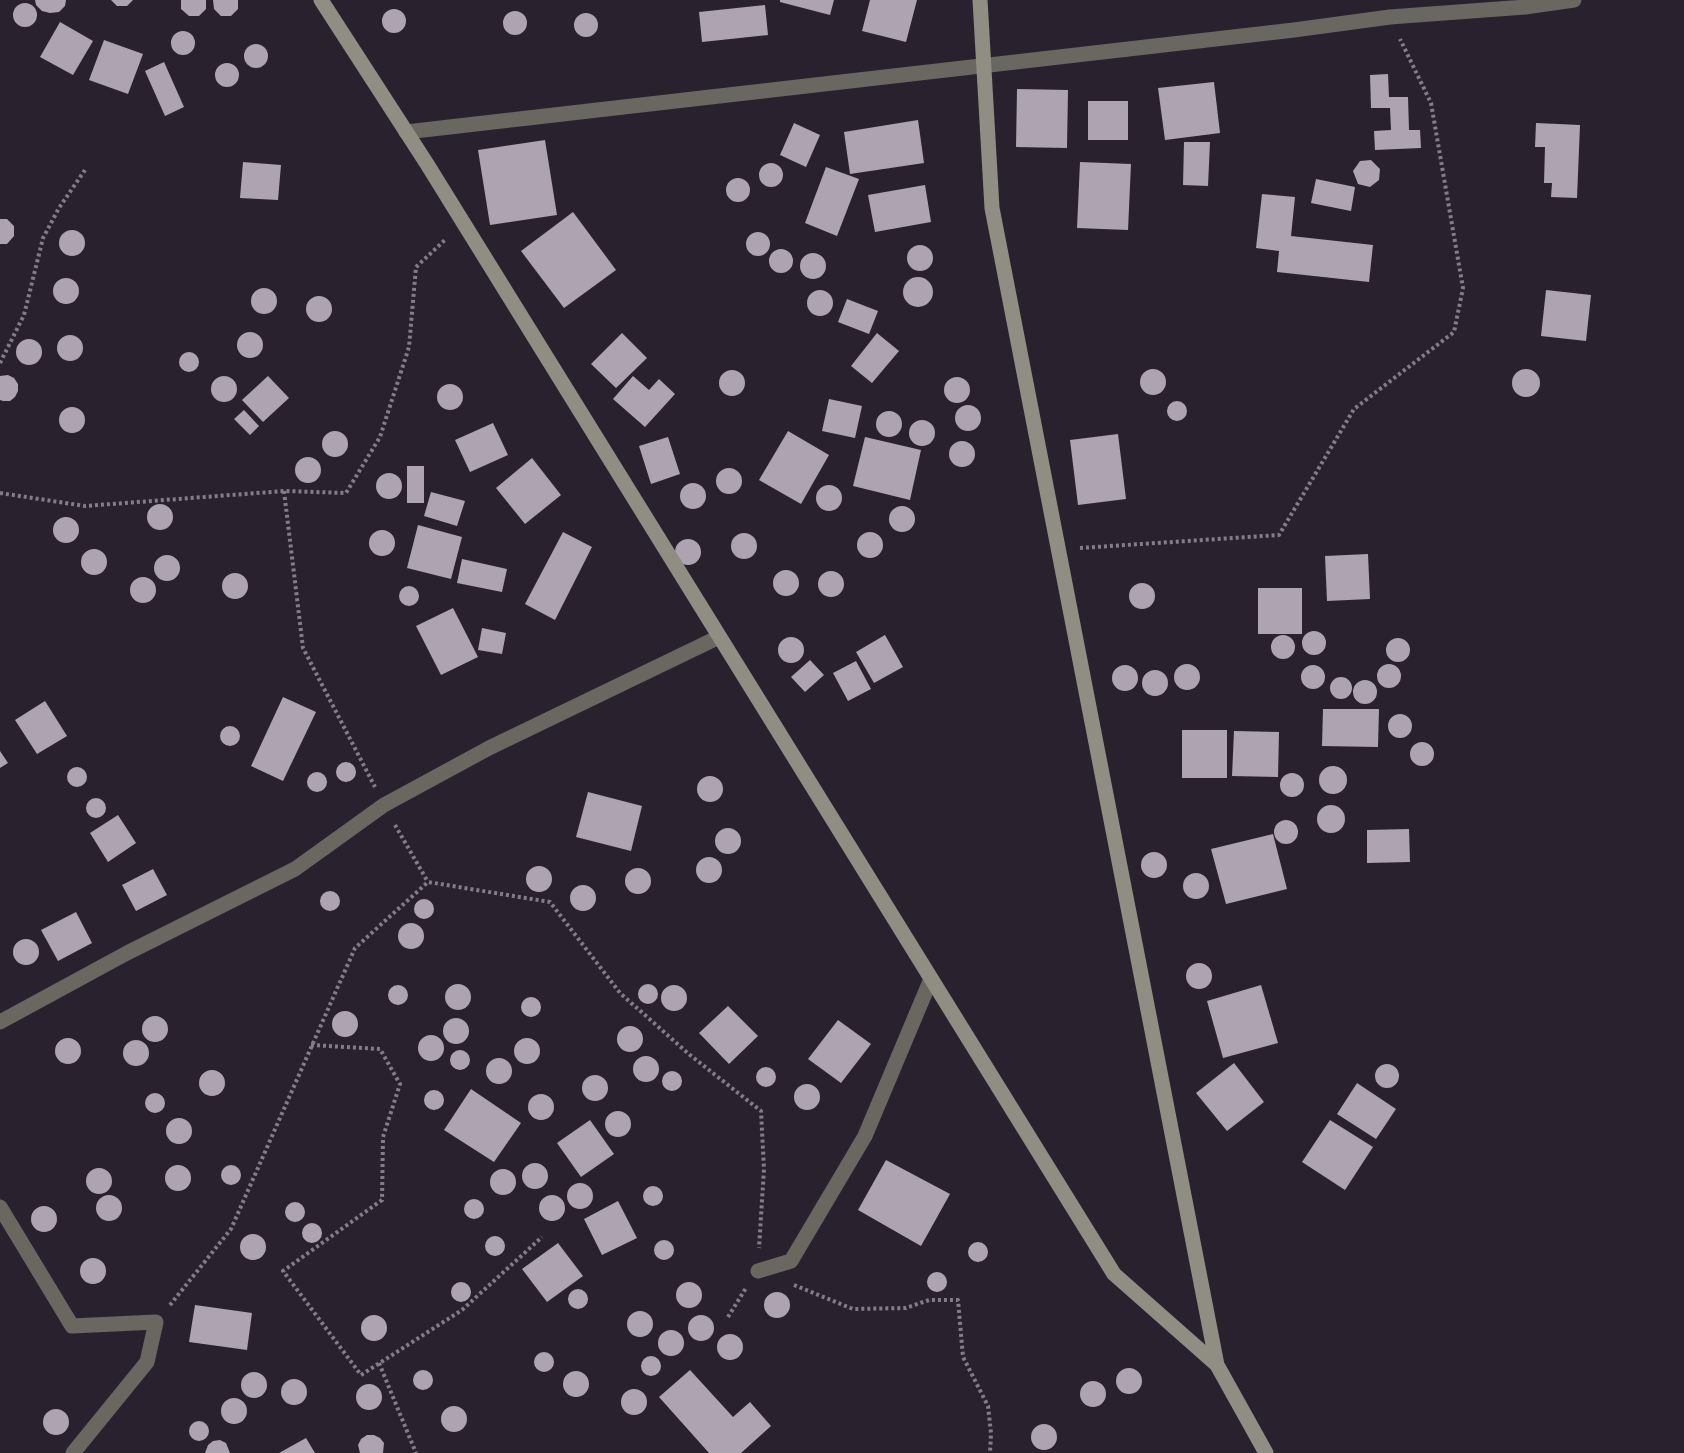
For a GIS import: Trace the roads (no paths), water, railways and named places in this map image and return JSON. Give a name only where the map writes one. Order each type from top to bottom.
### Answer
[{"type":"street","points":[[321,0],[464,224],[1113,1274],[1217,1365]]},
{"type":"street","points":[[980,0],[992,208],[1217,1365],[1266,1453]]},
{"type":"street","points":[[406,132],[1390,17],[1525,7],[1574,0]]},
{"type":"street","points":[[0,1022],[128,953],[295,869],[384,805],[489,748],[719,637]]},
{"type":"street","points":[[758,1271],[791,1261],[865,1136],[931,978]]},
{"type":"street","points":[[0,1207],[72,1326],[156,1322],[147,1362],[73,1453]]}]
